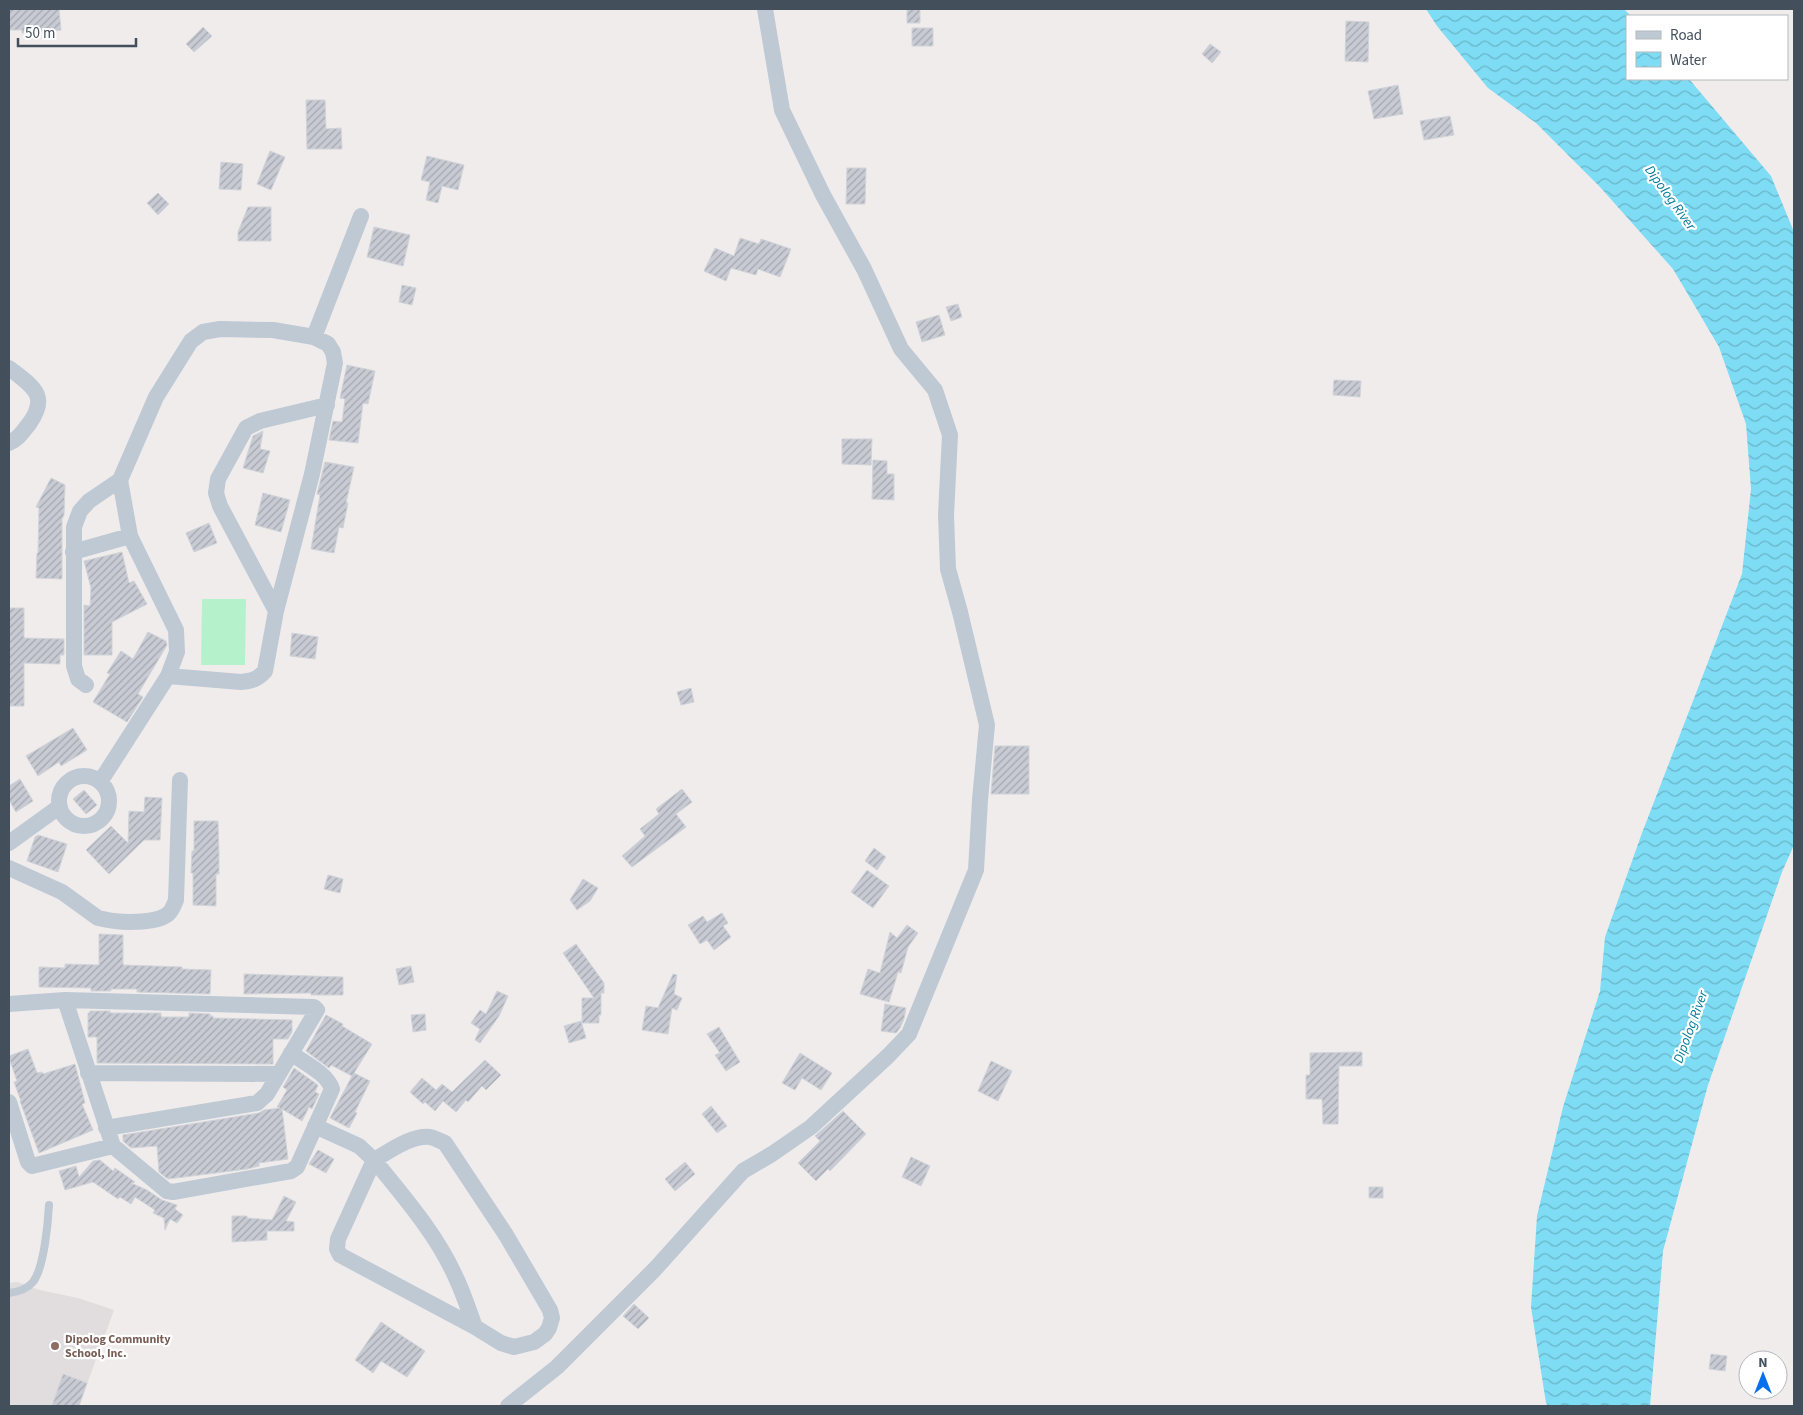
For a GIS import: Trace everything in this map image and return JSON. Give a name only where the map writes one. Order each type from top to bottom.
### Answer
[{"type":"street","points":[[508,1406],[557,1367],[655,1269],[743,1171],[811,1127],[888,1056],[909,1034],[976,870],[987,725],[948,569],[946,515],[950,435],[935,390],[901,349],[864,269],[823,195],[782,110],[765,9]]},
{"type":"street","points":[[314,337],[361,216]]},
{"type":"street","points":[[86,685],[78,679],[74,666],[74,527],[80,511],[89,501],[120,480],[156,397],[191,340],[203,332],[220,329],[273,330],[314,337],[328,344],[333,352],[335,363],[312,474],[276,611],[266,671],[260,678],[241,682],[168,676]]},
{"type":"street","points":[[9,368],[35,389],[39,401],[37,413],[18,439],[9,443]]},
{"type":"street","points":[[276,611],[220,506],[216,493],[218,479],[246,428],[260,421],[327,405]]},
{"type":"street","points":[[100,782],[168,676],[177,652],[176,630],[130,536],[120,480]]},
{"type":"street","points":[[73,552],[130,536]]},
{"type":"street","points":[[88,776],[100,782],[108,794],[109,802],[104,816],[98,821],[85,826],[72,823],[59,807],[60,793],[68,781],[74,778],[88,776]]},
{"type":"street","points":[[9,868],[62,892],[98,918],[152,920],[161,918],[170,912],[176,900],[180,780]]},
{"type":"street","points":[[9,843],[59,807]]},
{"type":"street","points":[[9,1004],[65,1000],[316,1008],[317,1012],[267,1094],[258,1103],[106,1128]]},
{"type":"street","points":[[65,1000],[113,1146],[161,1188],[167,1191],[173,1192],[291,1171],[300,1162],[332,1088],[330,1082],[291,1053]]},
{"type":"street","points":[[88,1073],[279,1074]]},
{"type":"street","points":[[9,1102],[28,1162],[32,1166],[113,1146]]},
{"type":"street","points":[[315,1126],[359,1146],[374,1160],[398,1189],[434,1238],[456,1278],[474,1327]]},
{"type":"street","points":[[420,1137],[431,1137],[445,1143],[506,1236],[550,1310],[552,1318],[549,1328],[534,1342],[514,1348],[500,1343],[340,1255],[336,1249],[338,1239],[374,1160],[400,1145],[420,1137]]},
{"type":"lane","points":[[9,1293],[19,1292],[32,1283],[37,1275],[48,1225],[49,1205]]},
{"type":"shaded area","name":"Dipolog Community School, Inc.","points":[[17,1282],[40,1290],[78,1298],[114,1310],[79,1406],[9,1406],[9,1283]]},
{"type":"green space","points":[[202,599],[246,599],[245,665],[201,665]]},
{"type":"water","name":"Dipolog River","points":[[1426,9],[1624,9],[1630,15],[1626,15],[1626,80],[1690,80],[1771,176],[1794,232],[1794,845],[1782,872],[1708,1085],[1663,1251],[1650,1406],[1548,1406],[1546,1403],[1531,1307],[1537,1216],[1563,1107],[1600,991],[1605,937],[1642,833],[1742,574],[1751,489],[1746,424],[1719,347],[1673,269],[1600,187],[1536,123],[1488,88],[1437,26]]},
{"type":"building","points":[[9,9],[59,9],[61,30],[22,33],[22,30],[9,30]]},
{"type":"building","points":[[907,9],[920,9],[920,23],[907,23]]},
{"type":"building","points":[[1346,21],[1369,22],[1368,62],[1345,61]]},
{"type":"building","points":[[203,27],[212,36],[194,52],[186,44]]},
{"type":"building","points":[[912,28],[933,28],[933,46],[912,46]]},
{"type":"building","points":[[1210,44],[1221,52],[1212,63],[1202,54]]},
{"type":"building","points":[[1398,85],[1403,114],[1374,119],[1368,91]]},
{"type":"building","points":[[306,100],[325,100],[326,129],[341,128],[342,149],[307,149]]},
{"type":"building","points":[[1450,116],[1454,135],[1424,140],[1420,121]]},
{"type":"building","points":[[270,151],[285,157],[271,190],[257,184]]},
{"type":"building","points":[[427,156],[464,165],[458,190],[442,186],[438,203],[426,200],[430,182],[421,180]]},
{"type":"building","points":[[221,162],[243,164],[241,190],[219,189]]},
{"type":"building","points":[[847,168],[866,168],[865,204],[846,204]]},
{"type":"building","points":[[158,193],[169,204],[158,215],[147,203]]},
{"type":"building","points":[[248,207],[271,207],[271,241],[238,241],[238,232]]},
{"type":"building","points":[[374,227],[410,235],[403,266],[367,257]]},
{"type":"building","points":[[740,238],[759,244],[761,239],[791,249],[780,277],[758,269],[756,275],[731,268],[726,281],[704,271],[715,248],[734,256]]},
{"type":"building","points":[[402,285],[416,288],[412,305],[399,302]]},
{"type":"building","points":[[958,304],[962,317],[951,321],[946,307]]},
{"type":"building","points":[[939,315],[945,335],[922,342],[916,322]]},
{"type":"building","points":[[347,365],[375,371],[368,404],[363,403],[358,443],[329,440],[333,421],[342,422],[345,399],[340,398]]},
{"type":"building","points":[[1334,380],[1361,381],[1360,397],[1333,395]]},
{"type":"building","points":[[263,431],[260,449],[270,451],[263,473],[243,468],[253,436]]},
{"type":"building","points":[[842,439],[872,439],[871,465],[842,464]]},
{"type":"building","points":[[873,460],[887,461],[887,474],[894,474],[894,500],[872,499]]},
{"type":"building","points":[[325,462],[354,467],[343,528],[339,527],[334,553],[311,549],[320,495],[317,494]]},
{"type":"building","points":[[51,478],[65,485],[64,515],[62,519],[62,579],[36,578],[39,508],[36,507]]},
{"type":"building","points":[[263,493],[290,500],[281,532],[255,525]]},
{"type":"building","points":[[209,523],[217,543],[194,552],[186,533]]},
{"type":"building","points":[[122,552],[129,583],[134,581],[147,604],[112,622],[112,655],[84,655],[84,605],[90,606],[91,588],[84,561]]},
{"type":"building","points":[[9,608],[24,608],[24,638],[64,639],[64,655],[60,655],[60,664],[24,663],[24,706],[9,706]]},
{"type":"building","points":[[148,632],[166,641],[167,645],[138,694],[143,697],[127,722],[93,702],[110,674],[107,673],[121,651],[133,659]]},
{"type":"building","points":[[292,633],[318,637],[315,659],[290,656]]},
{"type":"building","points":[[691,688],[694,702],[681,705],[677,692]]},
{"type":"building","points":[[73,728],[87,750],[61,766],[59,762],[38,776],[26,756]]},
{"type":"building","points":[[995,746],[1029,746],[1029,794],[991,794]]},
{"type":"building","points":[[20,779],[33,801],[16,812],[9,800],[9,786]]},
{"type":"building","points":[[682,789],[692,802],[676,814],[686,827],[632,867],[622,856],[645,836],[640,829],[659,814],[656,809]]},
{"type":"building","points":[[84,790],[97,805],[86,814],[73,799]]},
{"type":"building","points":[[145,797],[162,798],[160,840],[144,840],[109,874],[86,850],[111,826],[128,843],[129,811],[144,812]]},
{"type":"building","points":[[194,821],[218,821],[219,874],[216,874],[216,906],[193,905],[193,873],[191,873],[192,851],[194,851]]},
{"type":"building","points":[[38,835],[67,844],[58,872],[27,861],[35,837]]},
{"type":"building","points":[[874,848],[886,857],[877,870],[865,861]]},
{"type":"building","points":[[867,870],[889,886],[873,908],[851,892]]},
{"type":"building","points":[[328,875],[343,879],[340,893],[324,889]]},
{"type":"building","points":[[583,879],[598,888],[590,901],[577,910],[570,900]]},
{"type":"building","points":[[722,913],[728,923],[723,926],[731,937],[714,950],[707,940],[700,944],[688,925],[703,916],[707,922]]},
{"type":"building","points":[[907,925],[918,933],[908,947],[901,973],[898,972],[889,1002],[860,994],[868,969],[880,973],[890,932],[897,938]]},
{"type":"building","points":[[99,934],[123,935],[123,965],[211,970],[210,994],[137,992],[137,989],[91,991],[91,988],[39,987],[39,967],[65,968],[65,964],[99,965]]},
{"type":"building","points":[[576,944],[604,983],[604,993],[601,993],[599,1023],[582,1023],[582,998],[594,998],[563,953]]},
{"type":"building","points":[[411,966],[414,982],[399,985],[396,969]]},
{"type":"building","points":[[244,974],[343,977],[343,995],[311,995],[311,993],[244,994]]},
{"type":"building","points":[[673,974],[677,975],[674,994],[682,998],[677,1010],[672,1008],[668,1034],[642,1030],[646,1006],[658,1008]]},
{"type":"building","points":[[497,991],[508,996],[499,1016],[480,1043],[475,1040],[480,1029],[471,1023],[480,1010],[486,1014]]},
{"type":"building","points":[[885,1004],[906,1008],[904,1019],[896,1033],[881,1031]]},
{"type":"building","points":[[90,1011],[161,1013],[161,1017],[189,1017],[189,1013],[210,1014],[213,1018],[292,1020],[292,1032],[288,1039],[273,1039],[273,1064],[97,1063],[97,1037],[88,1037],[88,1013]]},
{"type":"building","points":[[425,1014],[426,1030],[413,1032],[411,1015]]},
{"type":"building","points":[[326,1015],[372,1044],[354,1073],[370,1081],[349,1128],[330,1118],[352,1076],[331,1065],[329,1068],[306,1051]]},
{"type":"building","points":[[581,1021],[586,1038],[569,1043],[564,1026]]},
{"type":"building","points":[[719,1027],[740,1062],[726,1071],[715,1055],[720,1053],[707,1034]]},
{"type":"building","points":[[28,1049],[37,1073],[42,1072],[43,1074],[75,1064],[85,1103],[82,1104],[93,1130],[39,1153],[14,1082],[17,1081],[9,1058],[9,1056]]},
{"type":"building","points":[[1362,1052],[1362,1066],[1339,1066],[1338,1124],[1323,1124],[1322,1099],[1306,1099],[1306,1075],[1310,1075],[1310,1053]]},
{"type":"building","points":[[800,1053],[832,1073],[821,1090],[802,1078],[795,1090],[782,1083]]},
{"type":"building","points":[[485,1060],[501,1075],[486,1090],[482,1086],[456,1112],[443,1101],[435,1111],[425,1102],[423,1104],[410,1092],[422,1078],[436,1090],[442,1084],[452,1092]]},
{"type":"building","points":[[991,1061],[1012,1071],[998,1101],[978,1091]]},
{"type":"building","points":[[294,1068],[318,1085],[315,1092],[319,1094],[312,1109],[309,1107],[302,1121],[282,1109],[288,1159],[259,1163],[259,1166],[247,1169],[168,1179],[159,1172],[157,1146],[131,1148],[123,1141],[123,1135],[280,1108],[277,1107],[287,1090],[283,1087]]},
{"type":"building","points":[[711,1106],[727,1126],[717,1133],[702,1114]]},
{"type":"building","points":[[843,1111],[866,1134],[830,1171],[828,1169],[816,1181],[798,1163],[820,1141],[815,1136]]},
{"type":"building","points":[[318,1150],[334,1159],[326,1173],[309,1164]]},
{"type":"building","points":[[911,1157],[930,1166],[921,1186],[902,1177]]},
{"type":"building","points":[[100,1160],[113,1171],[115,1168],[135,1182],[131,1183],[147,1190],[162,1200],[177,1205],[175,1209],[183,1215],[177,1223],[170,1219],[165,1230],[164,1218],[153,1213],[155,1210],[135,1197],[131,1204],[120,1197],[118,1199],[93,1182],[65,1190],[59,1171],[76,1166],[79,1177],[93,1161]]},
{"type":"building","points":[[685,1162],[695,1174],[675,1191],[665,1179]]},
{"type":"building","points":[[1369,1187],[1383,1187],[1383,1198],[1369,1198]]},
{"type":"building","points":[[284,1196],[296,1202],[286,1221],[294,1222],[294,1231],[267,1231],[267,1240],[232,1242],[232,1216],[272,1220]]},
{"type":"building","points":[[634,1304],[649,1318],[638,1329],[623,1316]]},
{"type":"building","points":[[381,1322],[425,1351],[407,1377],[381,1361],[373,1373],[355,1360]]},
{"type":"building","points":[[1711,1354],[1727,1356],[1725,1371],[1709,1369]]},
{"type":"building","points":[[63,1374],[87,1383],[79,1406],[52,1406]]},
{"type":"place","name":"Dipolog Community School, Inc.","points":[[55,1346]]}]
